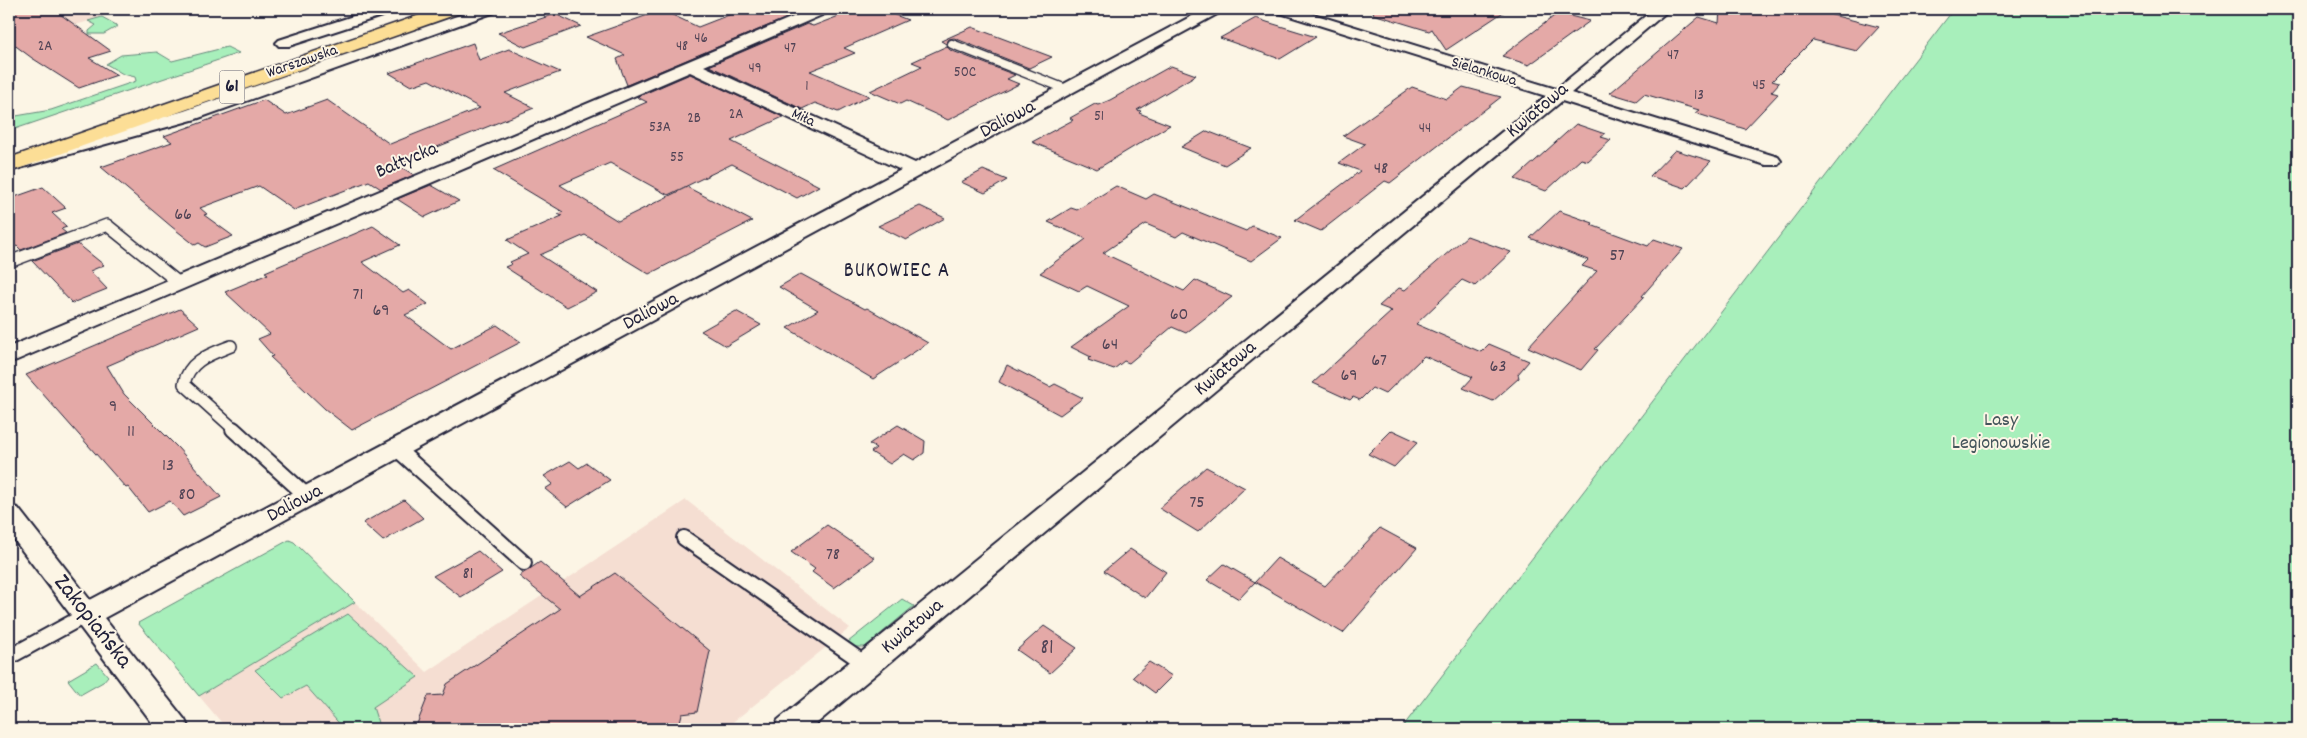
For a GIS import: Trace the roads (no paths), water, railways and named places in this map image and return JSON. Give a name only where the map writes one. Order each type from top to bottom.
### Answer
[{"type":"main road","name":"Warszawska","points":[[9,149],[420,9]]},
{"type":"main road","name":"Warszawska","points":[[9,165],[454,9]]},
{"type":"street","points":[[284,43],[389,9]]},
{"type":"street","points":[[9,165],[190,115],[490,9]]},
{"type":"street","name":"Bałtycka","points":[[9,356],[824,9]]},
{"type":"street","name":"Daliowa","points":[[86,615],[1216,9]]},
{"type":"street","name":"Sielankowa","points":[[1282,9],[1772,160]]},
{"type":"street","name":"Kwiatowa","points":[[789,729],[1663,9]]},
{"type":"street","points":[[331,10],[334,17],[350,22]]},
{"type":"street","name":"Miła","points":[[690,66],[916,170]]},
{"type":"street","name":"Zakopiańska","points":[[9,516],[174,729]]},
{"type":"lane","points":[[952,44],[1066,89]]},
{"type":"lane","points":[[9,262],[107,225],[179,283]]},
{"type":"lane","points":[[231,346],[193,364],[184,374],[184,384],[308,497]]},
{"type":"lane","points":[[397,449],[524,563]]},
{"type":"lane","points":[[684,538],[867,665]]},
{"type":"lane","points":[[9,657],[86,615]]},
{"type":"district","name":"BUKOWIEC A","points":[[897,272]]},
{"type":"park label","name":"Lasy Legionowskie","points":[[2001,432]]}]
